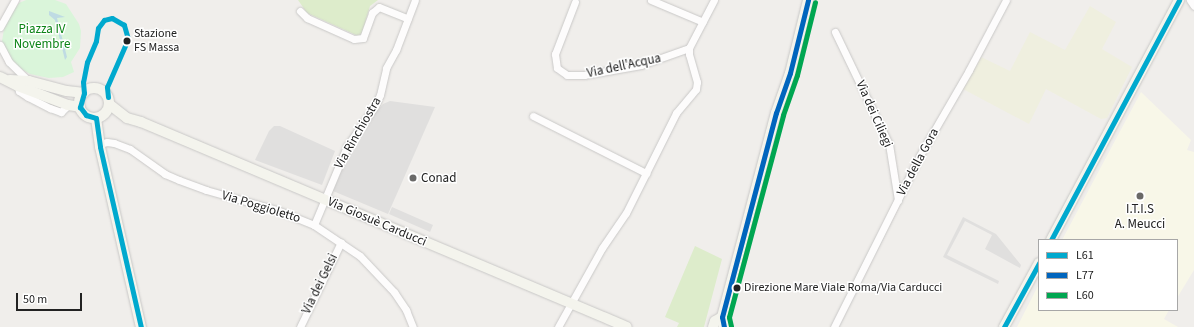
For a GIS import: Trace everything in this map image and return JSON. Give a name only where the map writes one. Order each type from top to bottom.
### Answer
[{"type":"main road","points":[[724,327],[722,317],[776,113],[790,73],[808,0]]},
{"type":"main road","points":[[1052,239],[1179,0]]},
{"type":"main road","points":[[4,78],[29,81],[67,92],[84,93],[93,89],[100,90],[106,94],[109,104],[105,113],[96,118],[86,115],[80,107],[80,102],[84,93]]},
{"type":"main road","points":[[4,78],[18,86],[68,105],[80,107]]},
{"type":"main road","name":"Via Giosuè Carducci","points":[[109,104],[127,118],[325,199],[377,223],[571,302],[627,327]]},
{"type":"main road","points":[[96,118],[99,144],[141,327]]},
{"type":"main road","points":[[1004,327],[1038,266]]},
{"type":"main road","points":[[1009,327],[1034,273]]},
{"type":"main road","points":[[713,327],[715,321],[722,317]]},
{"type":"street","points":[[0,27],[15,0]]},
{"type":"street","name":"Via Rinchiostra","points":[[314,225],[347,146],[375,106],[380,95],[386,68],[396,50],[415,0]]},
{"type":"street","points":[[651,0],[703,22]]},
{"type":"street","points":[[558,327],[602,248],[626,213],[676,113],[696,89],[697,82],[689,51],[714,0]]},
{"type":"street","name":"Via della Gora","points":[[834,327],[920,155],[969,70],[1006,0]]},
{"type":"street","points":[[1190,0],[1194,6]]},
{"type":"street","name":"Via dell'Acqua","points":[[575,2],[555,54],[557,68],[567,75],[584,75],[641,65],[689,51]]},
{"type":"street","points":[[300,11],[306,18],[354,39],[363,38],[372,13],[379,8],[408,19]]},
{"type":"street","name":"Via dei Ciliegi","points":[[835,32],[889,144],[898,200]]},
{"type":"street","points":[[0,45],[9,62],[29,81]]},
{"type":"street","points":[[533,116],[646,173]]},
{"type":"street","name":"Via Poggioletto","points":[[99,144],[107,142],[114,143],[130,150],[165,174],[179,180],[206,190],[277,210],[314,225],[360,256],[394,292],[406,310],[413,327]]},
{"type":"street","name":"Via dei Gelsi","points":[[300,327],[341,242]]},
{"type":"shaded area","name":"I.T.I.S A. Meucci","points":[[1141,92],[1191,140],[1187,150],[1194,152],[1194,270],[1178,296],[1178,239],[1063,239]]},
{"type":"shaded area","points":[[390,101],[435,107],[388,214],[333,191],[352,147],[361,131],[383,104]]},
{"type":"shaded area","points":[[274,126],[280,126],[335,151],[322,185],[255,160],[269,131]]},
{"type":"shaded area","points":[[392,207],[433,225],[430,232],[389,214]]},
{"type":"shaded area","points":[[963,217],[996,234],[1021,265],[1020,268],[985,249],[992,235],[965,221],[947,255],[999,281],[998,284],[943,257]]},
{"type":"shaded area","points":[[1038,286],[1038,311],[1168,311],[1164,319],[1178,327],[1017,327]]},
{"type":"green space","name":"Piazza IV Novembre","points":[[26,0],[55,0],[66,4],[79,24],[81,31],[80,48],[71,62],[74,72],[63,77],[49,78],[30,74],[18,67],[8,55],[2,41],[5,23],[19,3]]},
{"type":"green space","points":[[298,0],[378,0],[370,6],[362,33],[358,36],[307,13]]},
{"type":"green space","points":[[1090,6],[1116,22],[1102,49],[1132,67],[1107,118],[1101,119],[1046,89],[1029,124],[963,89],[981,57],[1010,71],[1030,32],[1065,50]]},
{"type":"green space","points":[[695,246],[722,259],[704,327],[677,327],[679,323],[665,317]]},
{"type":"water","points":[[49,11],[65,17],[57,18],[67,57],[65,60],[55,20],[49,15]]},
{"type":"transit line","name":"L77","points":[[724,327],[722,317],[776,113],[790,73],[808,0]]},
{"type":"transit line","name":"L61","points":[[1052,239],[1179,0]]},
{"type":"transit line","name":"L60","points":[[731,326],[729,317],[783,115],[797,75],[815,2]]},
{"type":"transit line","name":"L61","points":[[108,97],[107,87],[128,39],[124,25],[112,18],[104,20],[98,28],[96,41],[87,62],[83,82],[84,93],[80,107],[86,115],[96,118],[100,147],[141,327]]},
{"type":"transit line","name":"L61","points":[[1004,327],[1038,265]]},
{"type":"place","name":"Stazione FS Massa","points":[[127,41]]},
{"type":"place","name":"Conad","points":[[413,178]]},
{"type":"place","name":"I.T.I.S A. Meucci","points":[[1140,196]]},
{"type":"place","name":"Direzione Mare Viale Roma/Via Carducci","points":[[737,288]]}]
